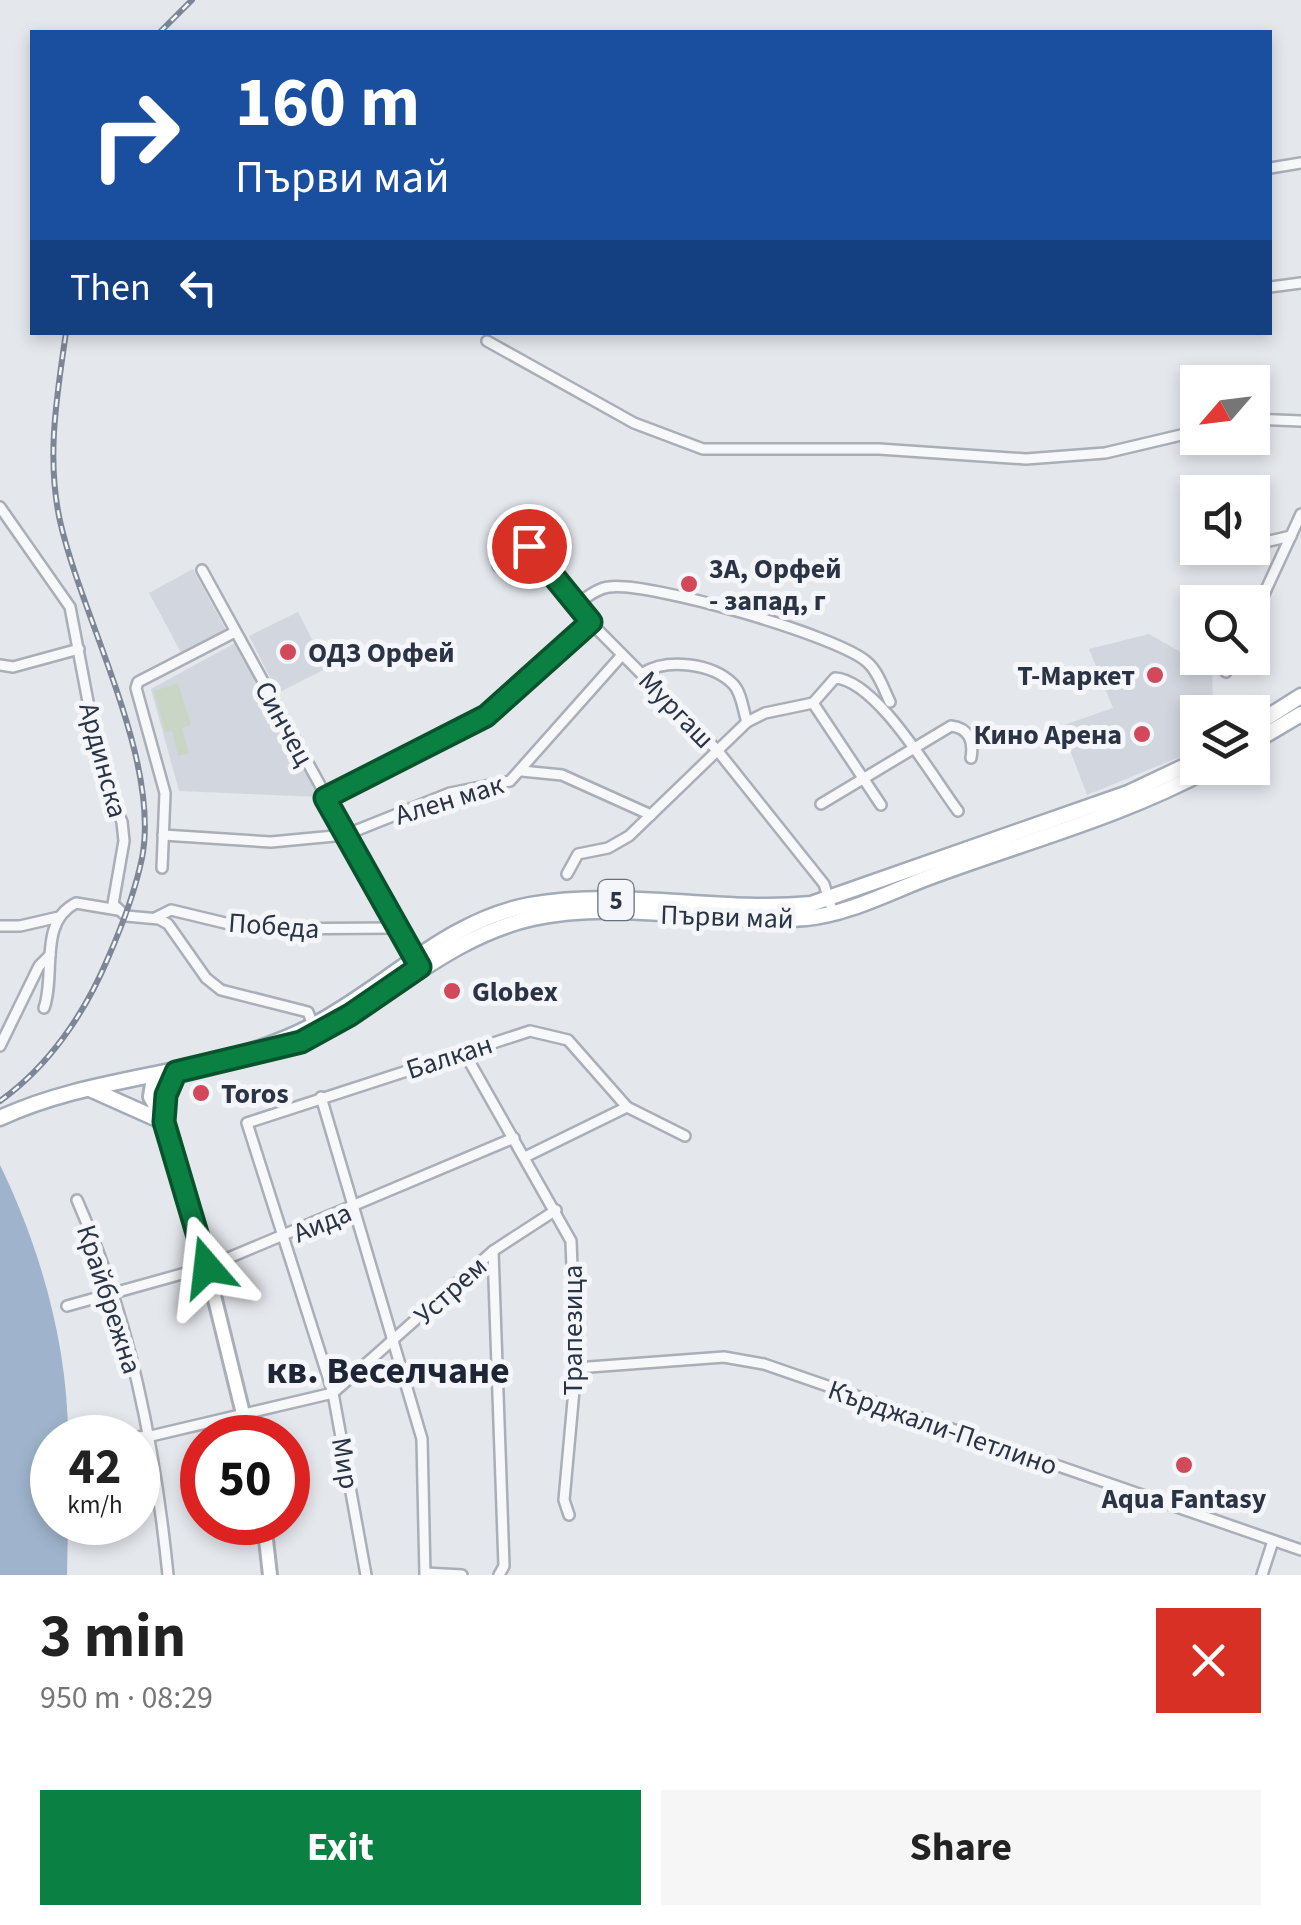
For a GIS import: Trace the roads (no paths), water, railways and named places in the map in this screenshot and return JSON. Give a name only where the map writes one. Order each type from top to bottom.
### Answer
[{"type":"main road","points":[[1270,716],[1301,696]]},
{"type":"main road","points":[[1270,733],[1301,714]]},
{"type":"main road","name":"Първи май","points":[[832,906],[1128,793],[1180,768]]},
{"type":"main road","name":"Първи май","points":[[0,1118],[89,1088],[152,1078],[250,1052],[313,1025],[486,917],[548,902],[610,899],[772,908],[832,906],[1137,802],[1180,782]]},
{"type":"main road","name":"Първи май","points":[[250,1052],[272,1051],[322,1031],[417,962]]},
{"type":"main road","points":[[164,1122],[164,1102],[176,1072]]},
{"type":"main road","points":[[152,1078],[164,1102]]},
{"type":"main road","points":[[152,1078],[150,1098],[164,1122],[207,1267],[244,1415]]},
{"type":"main road","points":[[89,1088],[164,1122]]},
{"type":"main road","points":[[267,1545],[270,1575]]},
{"type":"street","points":[[1272,168],[1301,163]]},
{"type":"street","points":[[1272,287],[1301,284]]},
{"type":"street","points":[[487,341],[634,423],[703,449],[879,448],[1026,459],[1106,453],[1180,435]]},
{"type":"street","points":[[1270,420],[1301,421]]},
{"type":"street","name":"Ардинска","points":[[0,507],[65,595],[101,770],[122,822],[124,840],[112,897],[118,910]]},
{"type":"street","points":[[1268,585],[1301,514]]},
{"type":"street","points":[[1270,541],[1291,536]]},
{"type":"street","name":"Мургаш","points":[[498,566],[519,547],[529,546],[575,605],[717,750],[824,884],[832,906]]},
{"type":"street","name":"Синчец","points":[[202,570],[417,962]]},
{"type":"street","points":[[575,605],[604,587],[621,586],[696,598],[762,619],[865,660],[890,702]]},
{"type":"street","points":[[325,798],[486,716],[591,622]]},
{"type":"street","points":[[162,868],[165,793],[138,682],[235,632]]},
{"type":"street","points":[[0,665],[13,666],[79,650]]},
{"type":"street","name":"Ален мак","points":[[164,835],[271,842],[345,836],[450,793],[510,781],[622,655]]},
{"type":"street","points":[[642,673],[677,664],[719,676],[736,688],[746,722]]},
{"type":"street","points":[[567,874],[578,854],[620,844],[746,722],[766,713],[813,703],[828,682],[846,679],[880,707],[958,811]]},
{"type":"street","points":[[813,703],[881,805]]},
{"type":"street","points":[[821,804],[943,729],[960,727],[971,738],[971,758]]},
{"type":"street","points":[[522,771],[562,775],[651,816]]},
{"type":"street","points":[[0,926],[59,917],[76,903],[118,910],[126,916],[155,918],[168,924],[206,978],[221,990],[308,1012],[313,1025]]},
{"type":"street","name":"Победа","points":[[155,918],[172,910],[250,929],[396,928]]},
{"type":"street","points":[[44,1008],[51,987],[50,956],[59,917]]},
{"type":"street","points":[[0,1046],[39,966],[50,956]]},
{"type":"street","name":"Балкан","points":[[247,1124],[530,1031],[562,1038],[575,1046],[626,1108]]},
{"type":"street","name":"Трапезица","points":[[464,1052],[567,1228],[574,1261],[576,1368],[564,1500],[569,1515]]},
{"type":"street","points":[[321,1097],[396,1339],[422,1439],[426,1574],[462,1575]]},
{"type":"street","points":[[525,1157],[626,1108],[685,1136]]},
{"type":"street","name":"Мир","points":[[247,1124],[333,1394],[366,1575]]},
{"type":"street","name":"Аида","points":[[67,1306],[207,1267],[514,1138]]},
{"type":"street","name":"Крайбрежна","points":[[77,1200],[113,1292],[145,1415]]},
{"type":"street","name":"Устрем","points":[[248,1415],[333,1394],[493,1251],[556,1210]]},
{"type":"street","points":[[493,1251],[504,1566],[499,1575]]},
{"type":"street","name":"Кърджали-Петлино","points":[[576,1368],[724,1358],[764,1364],[1301,1550]]},
{"type":"street","name":"Крайбрежна","points":[[160,1510],[168,1575]]},
{"type":"street","points":[[1262,1575],[1273,1541]]},
{"type":"water","points":[[0,1165],[28,1229],[49,1297],[67,1402],[67,1415],[30,1415],[30,1545],[68,1545],[67,1575],[0,1575]]},
{"type":"railway","points":[[162,30],[192,0]]},
{"type":"railway","points":[[0,1101],[50,1055],[88,999],[123,921],[142,858],[145,819],[130,734],[71,560],[56,497],[54,426],[66,335]]},
{"type":"place","name":"3А, Орфей - запад, г","points":[[689,584]]},
{"type":"place","name":"ОДЗ Орфей","points":[[288,652]]},
{"type":"place","name":"Т-Маркет","points":[[1155,675]]},
{"type":"place","name":"Кино Арена","points":[[1142,734]]},
{"type":"place","name":"Globex","points":[[452,991]]},
{"type":"place","name":"Toros","points":[[201,1093]]},
{"type":"place","name":"Aqua Fantasy","points":[[1184,1465]]},
{"type":"district","name":"кв. Веселчане","points":[[388,1370]]}]
